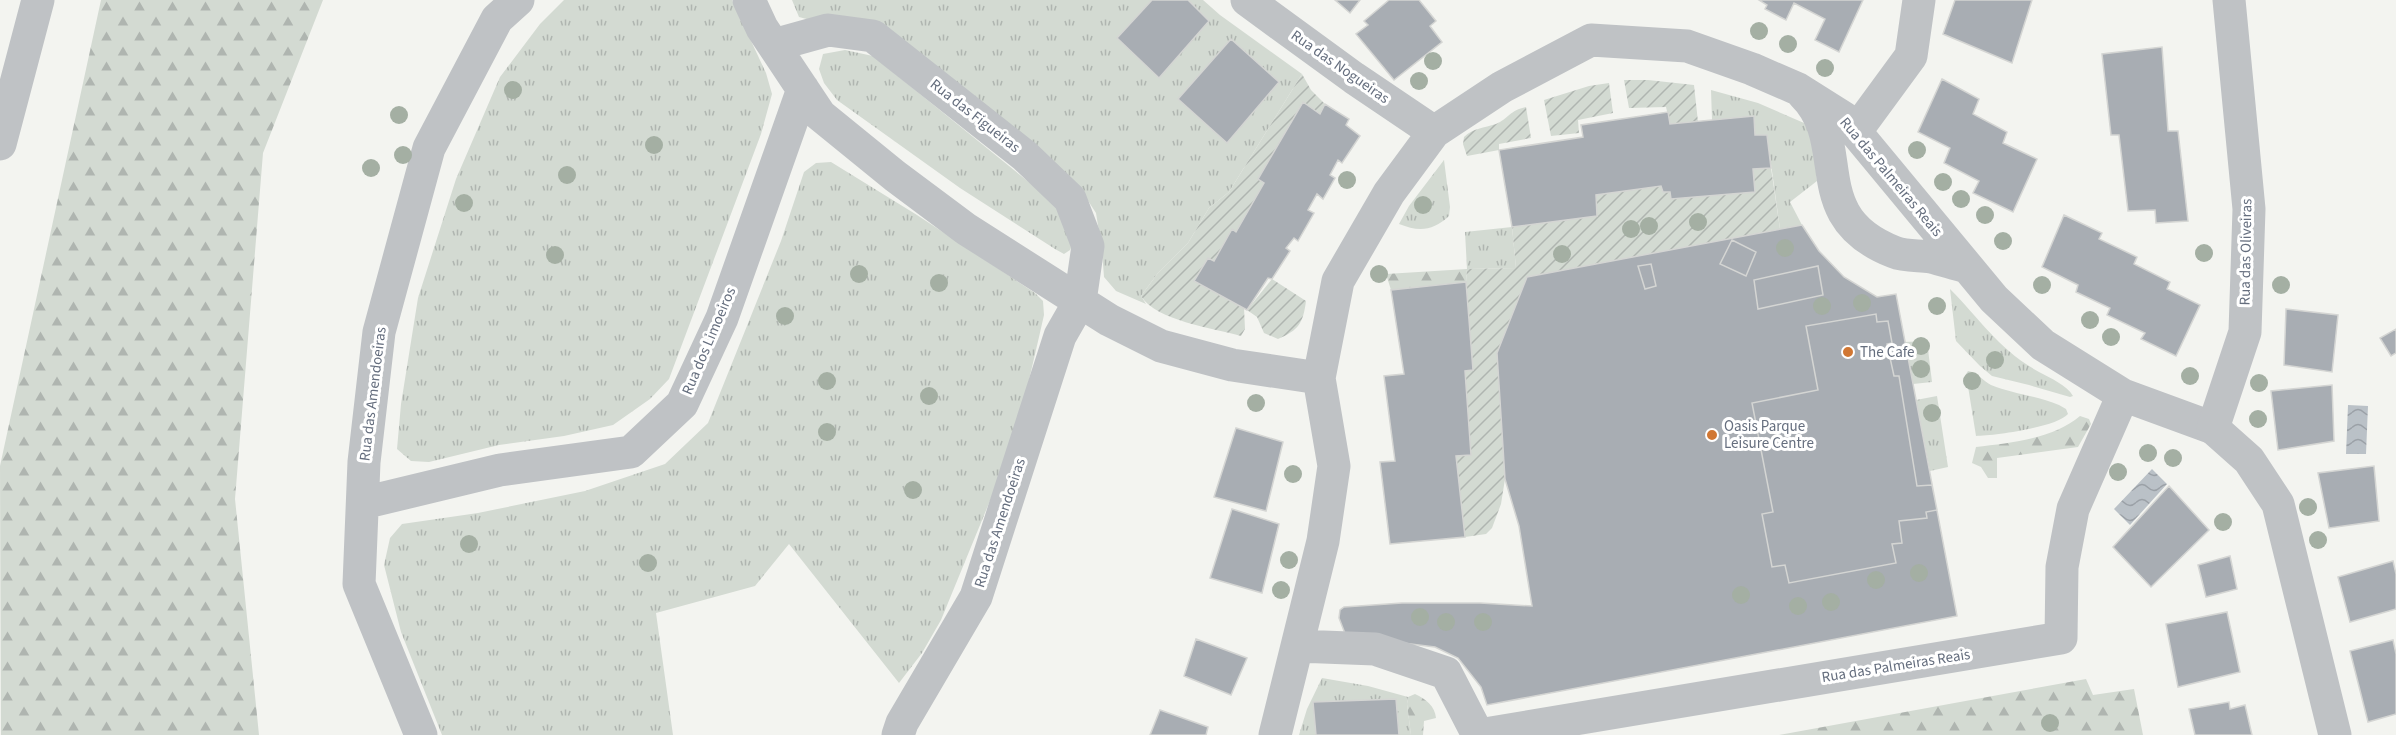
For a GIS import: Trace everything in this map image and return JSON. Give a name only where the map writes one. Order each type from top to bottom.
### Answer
[{"type":"street","points":[[0,144],[38,0]]},
{"type":"street","name":"Rua das Amendoeiras","points":[[421,735],[359,584],[364,462],[380,333],[429,148],[497,19],[518,0]]},
{"type":"street","points":[[749,0],[762,28],[820,115],[894,176],[966,229],[1109,320],[1161,346],[1232,365],[1319,378]]},
{"type":"street","name":"Rua das Nogueiras","points":[[1247,0],[1354,78],[1434,132]]},
{"type":"street","points":[[1856,131],[1911,56],[1919,0]]},
{"type":"street","name":"Rua das Oliveiras","points":[[2212,428],[2245,333],[2249,209],[2229,0]]},
{"type":"street","name":"Rua das Figueiras","points":[[774,45],[828,30],[873,36],[1025,156],[1070,199],[1088,246],[1080,301]]},
{"type":"street","name":"Rua das Palmeiras Reais","points":[[1275,735],[1323,540],[1334,466],[1319,378],[1338,281],[1389,193],[1434,132],[1502,87],[1591,40],[1687,46],[1752,69],[1798,89],[1844,118],[1994,299],[2043,345],[2082,372],[2123,395],[2212,428],[2249,460],[2278,504],[2335,735]]},
{"type":"street","name":"Rua dos Limoeiros","points":[[363,503],[500,470],[631,452],[674,412],[682,404],[722,318],[803,89]]},
{"type":"street","points":[[1798,89],[1820,115],[1837,196],[1855,229],[1875,243],[1897,253],[1932,258],[1967,267]]},
{"type":"street","name":"Rua das Amendoeiras","points":[[898,735],[976,597],[1060,336],[1080,301]]},
{"type":"street","name":"Rua das Palmeiras Reais","points":[[1297,646],[1375,648],[1446,673],[1478,735],[2061,638],[2062,567],[2073,509],[2123,395]]},
{"type":"green space","points":[[101,0],[323,0],[263,153],[235,499],[259,735],[1,735],[0,466]]},
{"type":"green space","points":[[564,0],[732,0],[766,73],[772,94],[761,134],[669,379],[650,399],[613,425],[564,436],[499,445],[429,462],[411,461],[397,449],[401,404],[418,298],[456,179],[500,77],[540,24]]},
{"type":"green space","points":[[792,0],[1203,0],[1220,15],[1302,74],[1229,192],[1209,208],[1188,243],[1158,273],[1141,296],[1146,304],[1116,291],[1104,277],[1096,213],[1081,190],[1044,152],[814,21],[799,17]]},
{"type":"green space","points":[[845,50],[873,56],[1056,204],[1075,240],[1070,250],[1064,254],[1055,249],[960,188],[837,100],[824,83],[819,69],[823,54]]},
{"type":"green space","points":[[1302,74],[1311,90],[1325,104],[1320,114],[1302,103],[1259,178],[1264,183],[1236,232],[1233,230],[1214,261],[1208,259],[1194,281],[1244,308],[1245,329],[1241,336],[1172,318],[1159,312],[1148,305],[1141,296],[1158,273],[1188,243],[1209,208],[1229,192]]},
{"type":"green space","points":[[1624,80],[1694,85],[1698,122],[1670,124],[1666,107],[1629,108]]},
{"type":"green space","points":[[1609,83],[1613,113],[1578,120],[1579,133],[1551,136],[1544,100],[1589,86]]},
{"type":"green space","points":[[1711,90],[1758,103],[1811,126],[1817,181],[1790,202],[1802,225],[1780,229],[1767,135],[1755,135],[1754,116],[1712,120]]},
{"type":"green space","points":[[1526,107],[1531,138],[1499,144],[1499,150],[1467,156],[1463,144],[1467,134],[1496,124],[1516,110]]},
{"type":"green space","points":[[1444,160],[1449,216],[1437,225],[1426,229],[1399,224],[1409,206]]},
{"type":"green space","points":[[831,162],[917,215],[1035,293],[1043,301],[1044,315],[1025,397],[1003,469],[941,620],[922,653],[899,683],[789,544],[755,586],[656,613],[673,735],[442,735],[401,632],[384,565],[390,538],[402,524],[478,513],[585,491],[665,464],[708,423],[781,241],[804,172],[816,163]]},
{"type":"green space","points":[[1771,168],[1780,229],[1527,277],[1497,353],[1505,479],[1501,504],[1492,528],[1486,534],[1465,537],[1456,456],[1471,454],[1465,371],[1473,370],[1467,269],[1516,268],[1512,227],[1597,216],[1596,195],[1661,186],[1663,192],[1670,192],[1671,199],[1755,192],[1753,169]]},
{"type":"green space","points":[[1512,227],[1516,268],[1467,269],[1465,232]]},
{"type":"green space","points":[[1467,269],[1466,282],[1391,290],[1386,274]]},
{"type":"green space","points":[[1272,279],[1306,301],[1299,325],[1278,339],[1264,333],[1257,317],[1247,310]]},
{"type":"green space","points":[[1950,289],[2012,354],[2063,385],[2073,396],[1992,376],[1980,366],[1956,341]]},
{"type":"green space","points":[[1927,341],[1932,382],[1913,384],[1905,342]]},
{"type":"green space","points":[[1968,371],[1991,385],[2059,405],[2066,409],[2068,414],[2062,419],[2039,427],[1976,436],[1966,374]]},
{"type":"green space","points":[[1937,396],[1948,467],[1930,471],[1916,400]]},
{"type":"green space","points":[[2080,416],[2089,419],[2091,424],[2078,447],[1997,458],[1997,478],[1988,478],[1981,467],[1972,463],[1976,447],[2031,439],[2057,430]]},
{"type":"green space","points":[[1322,678],[1368,686],[1408,697],[1411,735],[1299,735],[1307,709]]},
{"type":"green space","points":[[2086,679],[2093,695],[2134,689],[2143,735],[1779,735]]},
{"type":"green space","points":[[1415,694],[1429,703],[1436,718],[1424,721],[1423,735],[1411,735],[1407,704],[1408,697]]},
{"type":"water","points":[[2348,405],[2368,406],[2366,454],[2346,454]]},
{"type":"water","points":[[2152,469],[2167,484],[2130,525],[2114,509]]},
{"type":"building","points":[[1152,0],[1188,0],[1209,21],[1159,78],[1117,38]]},
{"type":"building","points":[[1335,0],[1360,0],[1350,13]]},
{"type":"building","points":[[1389,0],[1419,0],[1436,21],[1430,26],[1442,42],[1394,80],[1356,34],[1368,25],[1364,21]]},
{"type":"building","points":[[1759,0],[1863,0],[1839,52],[1815,40],[1825,19],[1794,3],[1786,20],[1765,9],[1767,5]]},
{"type":"building","points":[[1955,0],[2032,0],[2012,63],[1943,34]]},
{"type":"building","points":[[1231,39],[1279,82],[1227,143],[1178,99]]},
{"type":"building","points":[[2162,47],[2168,131],[2178,131],[2188,221],[2156,223],[2155,210],[2128,211],[2119,135],[2111,135],[2102,54]]},
{"type":"building","points":[[1942,79],[1979,99],[1973,114],[2007,132],[2003,143],[2037,159],[2013,212],[1973,193],[1979,181],[1944,163],[1950,148],[1918,132]]},
{"type":"building","points":[[1303,102],[1320,114],[1325,104],[1349,119],[1346,125],[1360,136],[1342,163],[1338,160],[1330,175],[1335,178],[1323,199],[1317,194],[1308,210],[1314,213],[1298,241],[1294,238],[1286,248],[1290,251],[1272,279],[1268,278],[1247,310],[1194,281],[1208,258],[1214,261],[1232,229],[1236,232],[1264,183],[1258,179]]},
{"type":"building","points":[[1668,112],[1670,124],[1754,116],[1755,135],[1767,135],[1771,168],[1753,169],[1755,192],[1671,199],[1670,192],[1663,192],[1661,186],[1596,195],[1597,216],[1512,227],[1499,150],[1583,137],[1581,125]]},
{"type":"building","points":[[2064,215],[2102,233],[2099,239],[2137,257],[2134,264],[2170,282],[2167,289],[2200,305],[2176,356],[2141,339],[2145,333],[2107,315],[2110,308],[2076,292],[2078,285],[2042,267]]},
{"type":"building","name":"Oasis Parque Leisure Centre","points":[[1802,225],[1819,251],[1844,277],[1877,297],[1896,294],[1957,616],[1487,705],[1481,687],[1458,658],[1435,647],[1346,636],[1339,618],[1340,610],[1344,607],[1402,603],[1532,606],[1519,526],[1505,479],[1497,353],[1527,277]]},
{"type":"building","points":[[1732,240],[1756,252],[1746,276],[1720,264]]},
{"type":"building","points":[[1651,264],[1656,286],[1645,289],[1638,266]]},
{"type":"building","points":[[1818,266],[1823,295],[1758,309],[1754,280]]},
{"type":"building","points":[[1466,282],[1473,370],[1465,371],[1471,455],[1456,456],[1465,537],[1390,544],[1380,462],[1395,461],[1384,376],[1404,374],[1391,290]]},
{"type":"building","points":[[2286,309],[2338,315],[2332,372],[2284,365]]},
{"type":"building","points":[[1876,314],[1877,322],[1888,321],[1892,343],[1887,344],[1894,376],[1899,376],[1917,486],[1932,485],[1937,510],[1926,512],[1927,518],[1899,521],[1902,543],[1892,544],[1896,563],[1789,583],[1785,565],[1772,567],[1762,514],[1773,512],[1752,403],[1818,390],[1806,326]]},
{"type":"building","points":[[2396,329],[2396,353],[2391,356],[2380,338]]},
{"type":"building","points":[[2332,385],[2334,441],[2278,450],[2271,391]]},
{"type":"building","points":[[1236,428],[1283,442],[1266,511],[1214,497]]},
{"type":"building","points":[[2374,466],[2379,521],[2329,528],[2318,473]]},
{"type":"building","points":[[2169,486],[2209,530],[2151,587],[2113,547]]},
{"type":"building","points":[[1232,509],[1279,524],[1262,593],[1210,578]]},
{"type":"building","points":[[2230,556],[2237,589],[2206,597],[2198,565]]},
{"type":"building","points":[[2393,561],[2396,574],[2396,609],[2350,622],[2338,577]]},
{"type":"building","points":[[2227,612],[2240,672],[2178,687],[2166,624]]},
{"type":"building","points":[[1196,639],[1247,658],[1231,695],[1184,676]]},
{"type":"building","points":[[2393,640],[2396,654],[2396,714],[2368,722],[2350,651]]},
{"type":"building","points":[[1396,699],[1399,735],[1316,735],[1313,702]]},
{"type":"building","points":[[2229,702],[2230,709],[2245,705],[2252,735],[2195,735],[2189,709]]},
{"type":"building","points":[[1160,710],[1208,727],[1206,735],[1150,735]]},
{"type":"place","name":"The Cafe","points":[[1848,352]]},
{"type":"place","name":"Oasis Parque Leisure Centre","points":[[1712,435]]}]
